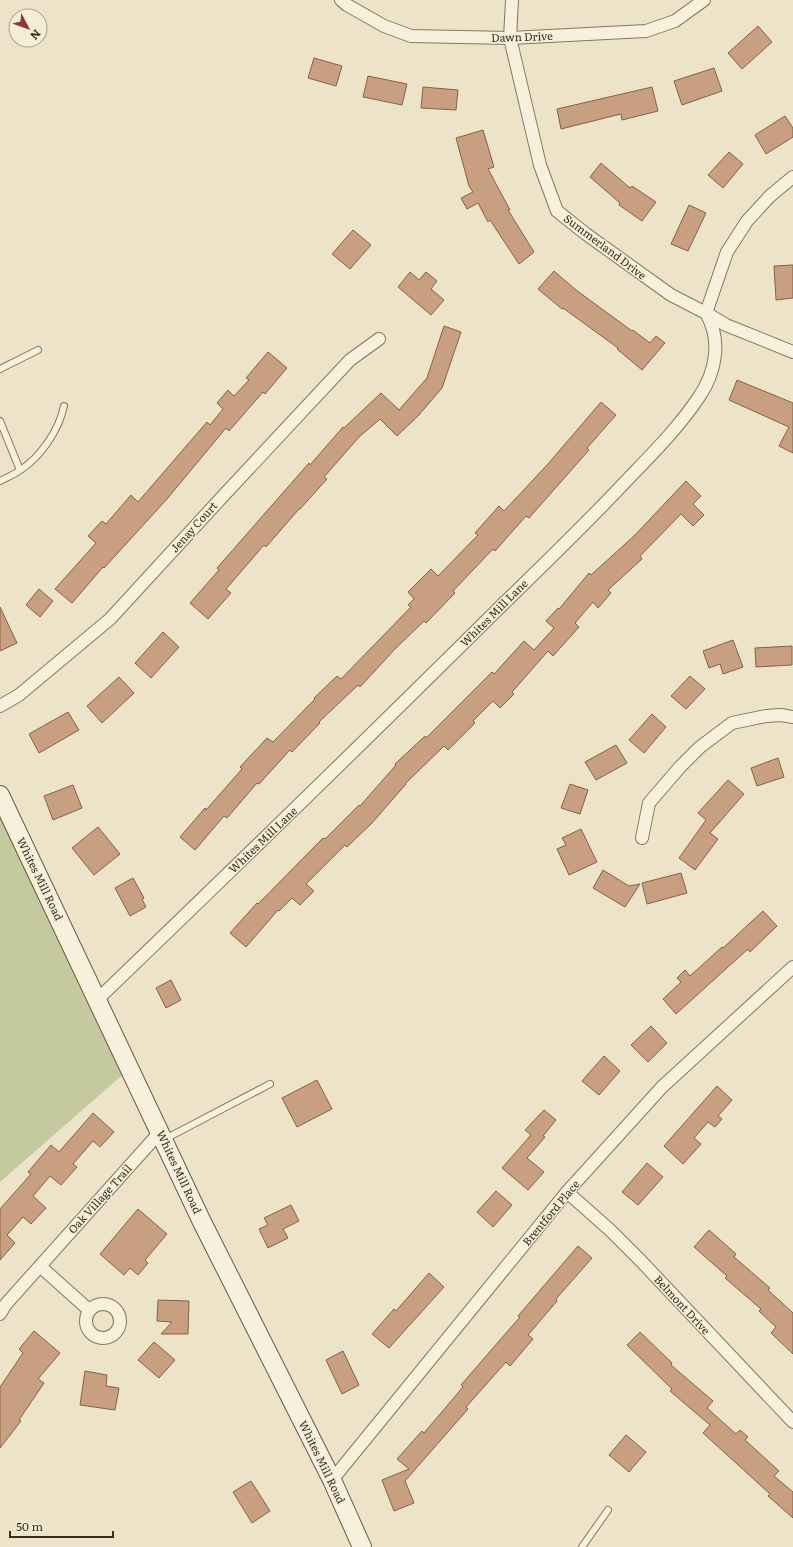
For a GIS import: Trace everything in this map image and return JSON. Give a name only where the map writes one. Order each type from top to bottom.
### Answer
[{"type":"street","name":"Dawn Drive","points":[[341,0],[384,26],[411,36],[510,38],[646,31],[675,21],[704,0]]},
{"type":"street","name":"Summerland Drive","points":[[512,0],[510,38],[540,165],[557,211],[671,296],[706,313],[726,325],[793,352]]},
{"type":"street","points":[[706,313],[727,252],[747,221],[770,196],[793,177]]},
{"type":"street","name":"Whites Mill Lane","points":[[98,999],[339,766],[598,512],[662,443],[700,396],[715,364],[715,341],[712,324],[706,313]]},
{"type":"street","name":"Jenay Court","points":[[0,706],[19,695],[110,619],[350,360],[379,339]]},
{"type":"street","points":[[642,838],[649,803],[680,767],[700,747],[732,723],[766,716],[781,715],[793,717]]},
{"type":"street","name":"Whites Mill Road","points":[[0,795],[98,999],[202,1222],[332,1480],[362,1547]]},
{"type":"street","name":"Brentford Place","points":[[332,1480],[567,1192],[662,1087],[793,967]]},
{"type":"street","name":"Oak Village Trail","points":[[0,1314],[6,1304],[162,1136]]},
{"type":"street","name":"Belmont Drive","points":[[567,1192],[642,1261],[793,1422]]},
{"type":"street","points":[[40,1267],[90,1310]]},
{"type":"lane","points":[[0,368],[38,350]]},
{"type":"lane","points":[[0,481],[20,470],[36,458],[48,442],[61,419],[64,406]]},
{"type":"lane","points":[[0,420],[20,470]]},
{"type":"lane","points":[[162,1136],[270,1084]]},
{"type":"lane","points":[[582,1547],[608,1510]]},
{"type":"green space","points":[[0,784],[102,992],[135,1064],[0,1182]]},
{"type":"building","points":[[758,26],[772,42],[742,69],[728,53]]},
{"type":"building","points":[[314,58],[342,66],[336,86],[308,78]]},
{"type":"building","points":[[714,68],[722,91],[682,105],[674,81]]},
{"type":"building","points":[[368,76],[407,84],[402,105],[363,97]]},
{"type":"building","points":[[423,87],[458,90],[456,110],[421,108]]},
{"type":"building","points":[[652,87],[658,111],[622,120],[621,114],[561,129],[557,109]]},
{"type":"building","points":[[785,116],[793,128],[793,137],[766,154],[755,135]]},
{"type":"building","points":[[483,130],[494,167],[488,169],[510,210],[508,210],[534,252],[519,264],[490,220],[488,222],[478,203],[467,209],[461,198],[473,192],[469,186],[456,138]]},
{"type":"building","points":[[729,152],[743,164],[723,188],[708,175]]},
{"type":"building","points":[[601,163],[630,188],[632,186],[656,202],[642,221],[619,205],[620,203],[590,177]]},
{"type":"building","points":[[689,205],[706,213],[688,251],[671,244]]},
{"type":"building","points":[[353,230],[371,245],[350,269],[332,254]]},
{"type":"building","points":[[793,265],[793,298],[776,300],[774,266]]},
{"type":"building","points":[[554,271],[576,290],[650,343],[656,336],[665,343],[642,370],[617,349],[618,348],[563,308],[562,309],[538,289]]},
{"type":"building","points":[[410,272],[419,280],[426,272],[437,281],[431,289],[444,300],[431,315],[398,287]]},
{"type":"building","points":[[444,326],[461,332],[442,388],[418,416],[397,436],[380,419],[359,437],[324,477],[327,479],[266,547],[264,545],[226,589],[231,593],[208,619],[190,603],[219,570],[217,568],[309,463],[310,465],[343,427],[344,428],[381,393],[399,410],[427,378]]},
{"type":"building","points":[[268,352],[287,368],[265,394],[263,392],[229,431],[226,428],[167,499],[104,568],[103,567],[72,603],[55,589],[96,543],[88,536],[102,521],[106,524],[131,495],[138,502],[207,422],[210,425],[223,409],[217,403],[228,390],[234,396],[249,380],[246,378]]},
{"type":"building","points":[[737,380],[793,403],[793,453],[779,446],[789,427],[729,400]]},
{"type":"building","points":[[601,402],[616,415],[587,448],[589,450],[529,518],[526,516],[495,551],[493,549],[453,591],[455,593],[426,623],[424,621],[395,649],[360,687],[358,685],[319,722],[320,723],[292,752],[290,750],[259,784],[257,783],[227,818],[224,816],[195,850],[180,837],[205,808],[206,810],[242,769],[240,767],[267,738],[273,742],[315,699],[314,698],[337,676],[341,679],[411,607],[408,605],[414,599],[408,592],[431,569],[438,576],[478,535],[475,533],[499,506],[504,511],[548,464]]},
{"type":"building","points":[[686,481],[701,496],[693,504],[704,515],[693,526],[681,514],[640,556],[642,559],[608,590],[611,593],[598,608],[593,602],[575,623],[579,627],[553,656],[548,651],[512,692],[514,694],[500,708],[493,701],[473,721],[475,723],[448,750],[444,746],[405,784],[372,823],[347,847],[345,845],[306,884],[314,891],[300,905],[292,898],[279,911],[278,910],[246,947],[230,933],[257,903],[258,904],[323,838],[325,839],[359,805],[360,806],[396,765],[395,764],[425,736],[426,738],[492,672],[494,674],[524,641],[534,650],[554,628],[546,621],[558,608],[559,609],[589,573],[591,575],[635,535]]},
{"type":"building","points":[[39,589],[53,601],[40,617],[26,605]]},
{"type":"building","points":[[0,607],[17,643],[0,651]]},
{"type":"building","points":[[163,632],[179,647],[151,678],[135,663]]},
{"type":"building","points":[[733,640],[743,667],[723,674],[720,664],[709,668],[703,651]]},
{"type":"building","points":[[792,646],[792,665],[756,667],[755,648]]},
{"type":"building","points":[[690,676],[705,689],[686,709],[671,696]]},
{"type":"building","points":[[119,677],[134,693],[102,723],[87,706]]},
{"type":"building","points":[[68,712],[79,730],[39,753],[29,734]]},
{"type":"building","points":[[652,714],[666,727],[644,753],[629,740]]},
{"type":"building","points":[[616,745],[627,763],[596,780],[585,762]]},
{"type":"building","points":[[778,758],[784,777],[757,786],[751,768]]},
{"type":"building","points":[[728,780],[744,794],[710,833],[718,839],[695,870],[679,858],[706,820],[698,813]]},
{"type":"building","points":[[570,784],[588,790],[580,814],[561,808]]},
{"type":"building","points":[[73,785],[82,808],[53,820],[44,796]]},
{"type":"building","points":[[98,827],[120,854],[94,875],[72,848]]},
{"type":"building","points":[[581,829],[597,862],[569,875],[557,849],[566,845],[562,838]]},
{"type":"building","points":[[603,870],[629,886],[640,884],[625,907],[593,888]]},
{"type":"building","points":[[681,873],[687,893],[647,904],[642,883]]},
{"type":"building","points":[[133,878],[144,898],[142,899],[146,907],[130,916],[115,888]]},
{"type":"building","points":[[763,911],[777,926],[750,952],[748,949],[676,1014],[663,999],[681,982],[677,978],[685,970],[690,976]]},
{"type":"building","points":[[171,980],[181,1000],[166,1008],[156,988]]},
{"type":"building","points":[[651,1026],[667,1043],[648,1062],[631,1045]]},
{"type":"building","points":[[604,1056],[620,1071],[599,1095],[582,1081]]},
{"type":"building","points":[[317,1080],[332,1109],[297,1127],[282,1098]]},
{"type":"building","points":[[717,1086],[732,1100],[718,1116],[722,1119],[715,1127],[708,1122],[694,1138],[701,1144],[683,1164],[664,1146]]},
{"type":"building","points":[[544,1110],[556,1120],[543,1136],[545,1137],[527,1158],[544,1172],[528,1190],[502,1168],[531,1135],[525,1130]]},
{"type":"building","points":[[93,1113],[114,1132],[100,1147],[93,1141],[73,1164],[77,1167],[61,1185],[50,1176],[33,1196],[46,1208],[31,1224],[23,1217],[7,1235],[15,1243],[0,1260],[0,1209],[31,1174],[28,1172],[51,1145],[59,1152]]},
{"type":"building","points":[[647,1163],[663,1177],[638,1205],[622,1192]]},
{"type":"building","points":[[496,1191],[512,1205],[493,1227],[477,1212]]},
{"type":"building","points":[[291,1205],[299,1221],[283,1229],[288,1238],[268,1248],[259,1229],[268,1225],[264,1218]]},
{"type":"building","points":[[138,1209],[167,1234],[145,1260],[148,1263],[138,1275],[130,1268],[124,1275],[100,1254]]},
{"type":"building","points":[[709,1230],[736,1254],[734,1257],[770,1288],[768,1290],[793,1313],[793,1354],[771,1333],[776,1327],[759,1311],[761,1309],[725,1278],[727,1276],[694,1247]]},
{"type":"building","points":[[578,1246],[592,1258],[556,1299],[557,1301],[528,1335],[533,1339],[510,1366],[506,1362],[466,1407],[468,1409],[405,1481],[414,1503],[394,1511],[382,1480],[409,1469],[397,1459],[422,1431],[424,1433],[463,1387],[461,1385],[520,1317],[518,1316]]},
{"type":"building","points":[[429,1273],[444,1287],[389,1348],[372,1334],[394,1309],[396,1311]]},
{"type":"building","points":[[158,1300],[189,1301],[188,1334],[161,1334],[172,1322],[157,1321]]},
{"type":"building","points":[[34,1331],[60,1353],[38,1379],[44,1383],[19,1420],[21,1421],[0,1448],[0,1387],[23,1353],[19,1349]]},
{"type":"building","points":[[640,1332],[672,1363],[671,1365],[713,1401],[707,1408],[736,1434],[740,1430],[748,1437],[745,1440],[779,1471],[774,1476],[793,1492],[793,1518],[768,1496],[770,1494],[703,1433],[710,1425],[670,1391],[672,1389],[627,1345]]},
{"type":"building","points":[[154,1342],[175,1360],[159,1378],[138,1360]]},
{"type":"building","points":[[343,1351],[359,1385],[342,1394],[326,1360]]},
{"type":"building","points":[[85,1371],[107,1375],[106,1386],[119,1388],[115,1410],[80,1405]]},
{"type":"building","points":[[626,1435],[646,1452],[629,1472],[609,1455]]},
{"type":"building","points":[[251,1481],[270,1511],[252,1523],[233,1492]]}]
